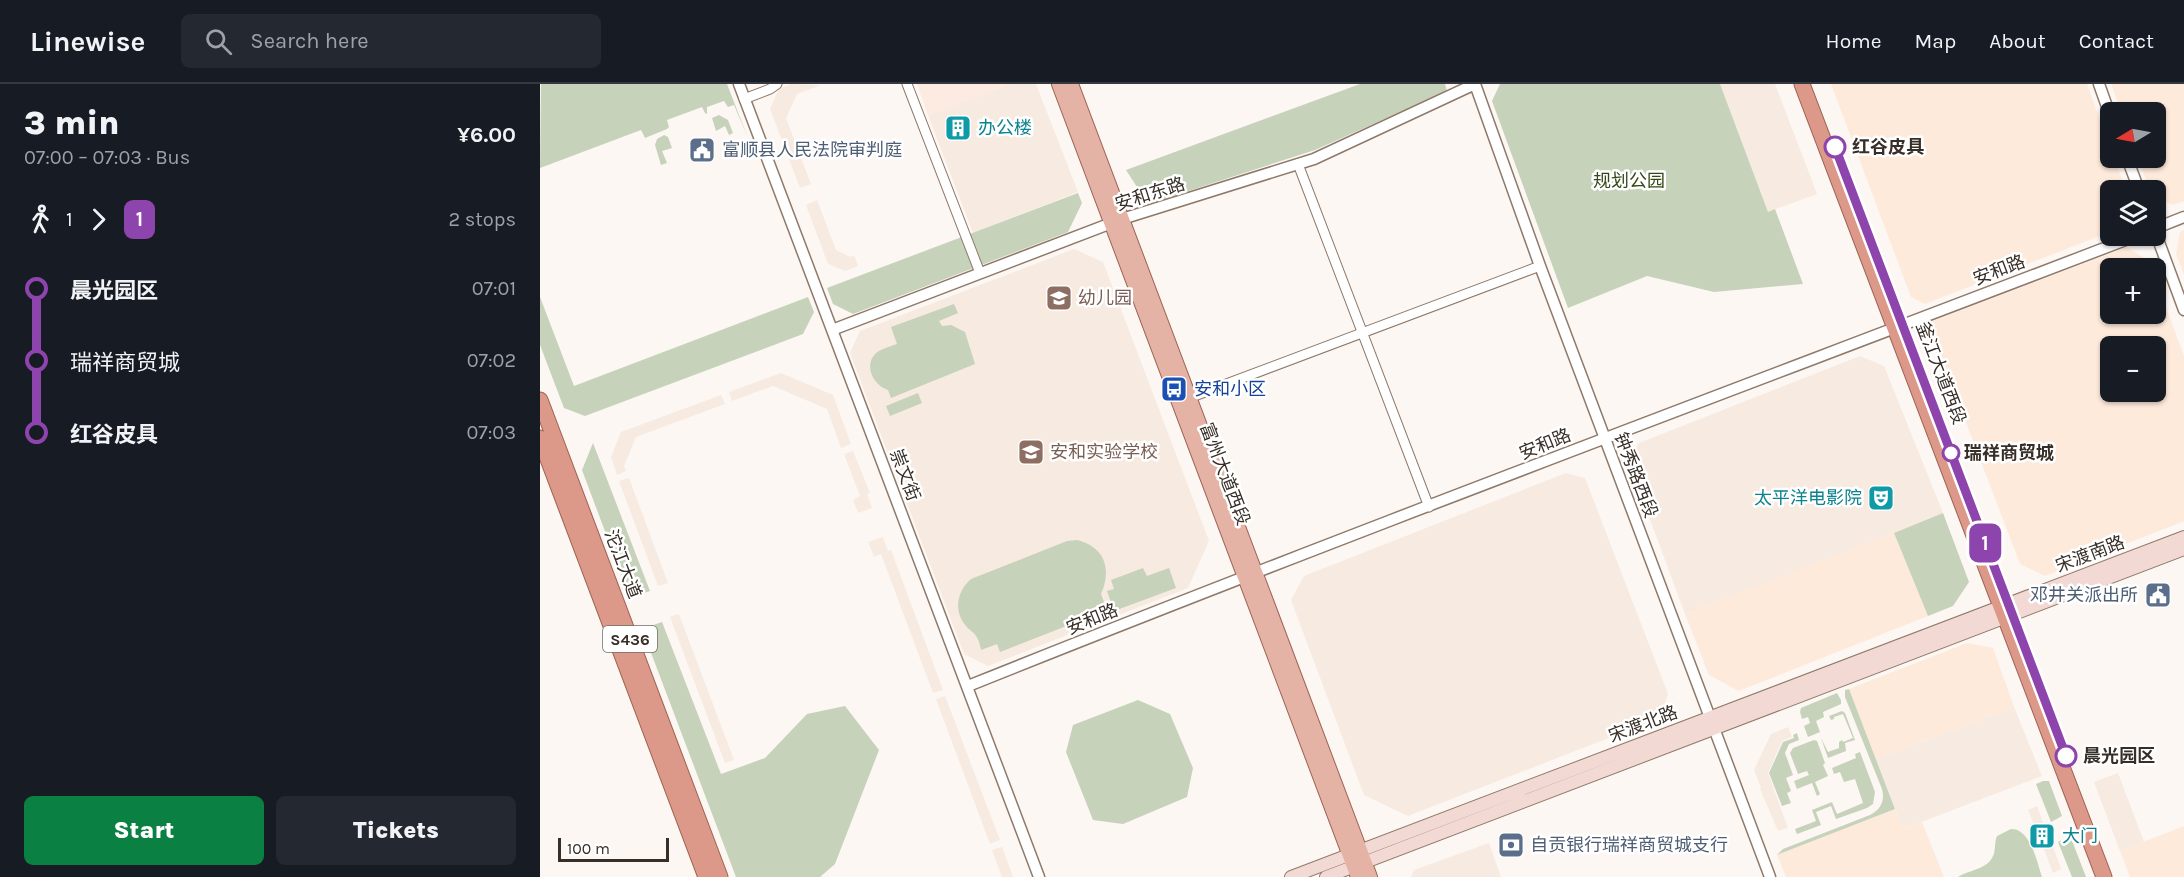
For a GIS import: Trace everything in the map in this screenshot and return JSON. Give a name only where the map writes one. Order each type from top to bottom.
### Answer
[{"type":"highway","name":"釜江大道西段","points":[[1802,84],[1898,326],[2006,611],[2103,877]]},
{"type":"highway","name":"釜江大道西段","points":[[1811,84],[1898,326]]},
{"type":"highway","name":"沱江大道","points":[[540,400],[720,877]]},
{"type":"highway","name":"沱江大道","points":[[540,438],[706,877]]},
{"type":"highway","name":"釜江大道西段","points":[[2006,611],[2112,877]]},
{"type":"main road","name":"富州大道西段","points":[[1059,84],[1189,398],[1249,574]]},
{"type":"main road","name":"富州大道西段","points":[[1071,84],[1116,221],[1357,862],[1370,877]]},
{"type":"main road","name":"宋渡南路","points":[[2006,611],[2184,537]]},
{"type":"main road","name":"宋渡南路","points":[[2006,611],[2184,549]]},
{"type":"main road","name":"宋渡北路","points":[[1326,877],[1357,862],[1712,723],[2006,611]]},
{"type":"main road","name":"宋渡北路","points":[[1291,877],[1357,862]]},
{"type":"street","name":"崇文街","points":[[739,84],[1039,877]]},
{"type":"street","points":[[744,99],[777,84]]},
{"type":"street","points":[[907,84],[980,273]]},
{"type":"street","name":"安和东路","points":[[832,330],[1116,221],[1314,159],[1475,84]]},
{"type":"street","name":"钟秀路西段","points":[[1475,84],[1540,266],[1770,877]]},
{"type":"street","points":[[2099,84],[2105,102]]},
{"type":"street","points":[[1298,164],[1429,507]]},
{"type":"street","points":[[2166,224],[2184,217]]},
{"type":"street","name":"安和路","points":[[968,686],[1249,574],[2110,246]]},
{"type":"street","points":[[2160,246],[2184,310]]},
{"type":"street","points":[[1189,398],[1540,266]]},
{"type":"shaded area","points":[[791,84],[821,85],[797,94],[786,118],[811,184],[800,188],[770,109],[779,89]]},
{"type":"shaded area","points":[[917,84],[1010,84],[928,115]]},
{"type":"shaded area","points":[[1010,84],[1036,84],[1078,192],[973,233],[928,115]]},
{"type":"shaded area","points":[[1720,84],[1775,84],[1817,194],[1768,212]]},
{"type":"shaded area","points":[[1831,84],[2087,84],[2100,120],[2100,168],[2118,168],[2122,180],[2100,180],[2100,236],[1925,304],[1911,297]]},
{"type":"shaded area","points":[[2111,84],[2184,84],[2184,201],[2173,205],[2166,202],[2166,180],[2146,180],[2142,168],[2166,168],[2166,102],[2117,102]]},
{"type":"shaded area","points":[[817,200],[836,250],[850,257],[854,255],[858,266],[845,271],[828,264],[806,205]]},
{"type":"shaded area","points":[[2184,230],[2184,275],[2176,254],[2180,232]]},
{"type":"shaded area","points":[[2127,247],[2144,258],[2100,258],[2100,324],[2166,324],[2166,307],[2184,356],[2184,521],[2045,576],[2020,564],[1928,323]]},
{"type":"shaded area","name":"安和实验学校","points":[[1074,249],[1103,262],[1209,541],[1188,588],[988,666],[964,654],[850,353],[860,331]]},
{"type":"shaded area","name":"瑞祥商贸城","points":[[1860,356],[1884,366],[1943,513],[1816,565],[1685,614],[1628,460],[1639,443]]},
{"type":"shaded area","points":[[781,373],[833,395],[851,444],[841,448],[827,409],[773,386],[732,401],[729,392]]},
{"type":"shaded area","points":[[721,395],[725,404],[636,437],[624,466],[626,471],[617,475],[611,457],[621,432]]},
{"type":"shaded area","points":[[853,451],[870,493],[867,494],[872,508],[858,513],[853,500],[860,496],[844,454]]},
{"type":"shaded area","points":[[1566,473],[1585,478],[1668,694],[1660,718],[1408,816],[1364,795],[1291,600],[1304,576]]},
{"type":"shaded area","points":[[629,478],[668,583],[658,586],[619,481]]},
{"type":"shaded area","points":[[1894,533],[1928,616],[1739,691],[1709,675],[1685,614]]},
{"type":"shaded area","points":[[883,537],[888,551],[891,550],[943,690],[933,693],[881,554],[874,557],[868,542]]},
{"type":"shaded area","points":[[679,614],[734,760],[725,763],[670,617]]},
{"type":"shaded area","points":[[1967,643],[1993,648],[2014,707],[1876,759],[1849,689]]},
{"type":"shaded area","points":[[945,696],[1000,840],[990,844],[936,699]]},
{"type":"shaded area","points":[[2014,707],[2042,776],[1903,829],[1876,759]]},
{"type":"shaded area","points":[[1788,727],[1792,737],[1782,741],[1768,773],[1788,828],[1778,831],[1754,770],[1771,734]]},
{"type":"shaded area","points":[[2118,773],[2144,842],[2120,851],[2094,782]]},
{"type":"shaded area","points":[[2037,806],[2043,823],[2035,827],[2028,810]]},
{"type":"shaded area","points":[[1895,809],[1903,829],[1922,822],[1944,877],[1786,877],[1777,855]]},
{"type":"shaded area","points":[[2184,826],[2184,877],[2130,877],[2120,851]]},
{"type":"shaded area","points":[[1489,843],[1501,877],[1411,877],[1414,870]]},
{"type":"shaded area","points":[[2052,844],[2061,869],[2053,873],[2043,847]]},
{"type":"shaded area","points":[[1002,847],[1013,877],[1002,877],[992,850]]},
{"type":"green space","points":[[541,84],[727,84],[748,138],[734,105],[728,107],[724,101],[707,107],[707,114],[702,107],[667,120],[669,127],[667,129],[645,138],[641,130],[540,168]]},
{"type":"green space","points":[[1360,84],[1445,84],[1447,91],[1315,150],[1148,204],[1126,170]]},
{"type":"green space","name":"规划公园","points":[[1500,84],[1720,84],[1768,212],[1775,209],[1803,284],[1714,292],[1647,276],[1568,308],[1492,101]]},
{"type":"green space","points":[[719,115],[728,120],[733,133],[729,135],[725,126],[716,131],[712,118]]},
{"type":"green space","points":[[664,135],[668,137],[672,148],[662,151],[667,163],[661,165],[655,145],[657,139]]},
{"type":"green space","points":[[1078,193],[1082,203],[1068,232],[853,314],[833,304],[827,288]]},
{"type":"green space","points":[[540,297],[574,386],[808,297],[814,312],[803,334],[585,416],[564,408],[540,345]]},
{"type":"green space","points":[[954,304],[958,313],[939,321],[942,326],[951,325],[965,332],[975,364],[891,398],[888,390],[877,383],[870,367],[871,361],[879,351],[897,344],[891,327]]},
{"type":"green space","points":[[918,393],[922,403],[890,416],[886,406]]},
{"type":"green space","points":[[593,443],[650,591],[630,598],[582,470]]},
{"type":"green space","points":[[1943,513],[1969,582],[1953,606],[1928,616],[1894,533]]},
{"type":"green space","points":[[1077,540],[1094,548],[1104,560],[1106,576],[1101,594],[1107,610],[1000,652],[997,644],[981,650],[974,633],[966,626],[959,614],[958,601],[966,584],[971,579],[1067,541]]},
{"type":"green space","points":[[1143,568],[1147,576],[1169,568],[1176,588],[1114,611],[1107,591],[1114,589],[1111,580]]},
{"type":"green space","points":[[662,622],[721,774],[765,758],[807,714],[845,706],[879,750],[835,864],[820,877],[736,877],[642,629]]},
{"type":"green space","points":[[1849,689],[1895,809],[1777,855],[1783,849],[1870,815],[1881,804],[1882,789],[1845,697],[1845,690]]},
{"type":"green space","points":[[1837,693],[1841,704],[1823,712],[1824,717],[1816,721],[1820,732],[1808,737],[1804,726],[1810,723],[1808,717],[1802,719],[1801,708]]},
{"type":"green space","points":[[1138,700],[1170,714],[1193,768],[1187,797],[1123,824],[1093,820],[1066,752],[1073,725]]},
{"type":"green space","points":[[1842,711],[1845,713],[1855,740],[1845,743],[1846,751],[1828,758],[1821,738],[1828,752],[1839,748],[1839,742],[1842,740],[1843,742],[1853,738],[1843,714],[1831,720],[1829,716]]},
{"type":"green space","points":[[1797,733],[1799,740],[1789,744],[1785,753],[1793,775],[1786,778],[1791,791],[1787,793],[1791,803],[1782,806],[1769,773],[1783,742],[1794,738],[1793,735]]},
{"type":"green space","points":[[1817,741],[1828,776],[1815,782],[1820,794],[1817,796],[1812,783],[1797,789],[1794,781],[1809,775],[1807,771],[1798,774],[1790,753],[1793,748]]},
{"type":"green space","points":[[1860,752],[1875,792],[1873,804],[1836,819],[1831,806],[1816,812],[1821,825],[1797,834],[1795,829],[1816,821],[1812,810],[1832,802],[1837,814],[1863,803],[1855,779],[1844,782],[1840,772],[1834,774],[1832,768],[1856,758],[1855,754]]},
{"type":"green space","points":[[2049,781],[2062,816],[2051,822],[2036,784]]},
{"type":"green space","points":[[2011,829],[2018,830],[2028,840],[2042,877],[1958,877],[1987,864],[1994,854],[1997,836]]},
{"type":"green space","points":[[2071,838],[2086,877],[2072,877],[2058,842]]},
{"type":"bus line","name":"1","points":[[1835,147],[2066,756]]},
{"type":"place","name":"办公楼","points":[[958,128]]},
{"type":"place","name":"红谷皮具","points":[[1835,147]]},
{"type":"place","name":"富顺县人民法院审判庭","points":[[702,150]]},
{"type":"place","name":"幼儿园","points":[[1059,298]]},
{"type":"place","name":"安和小区","points":[[1174,389]]},
{"type":"place","name":"安和实验学校","points":[[1031,452]]},
{"type":"place","name":"瑞祥商贸城","points":[[1951,453]]},
{"type":"place","name":"太平洋电影院","points":[[1881,498]]},
{"type":"place","name":"邓井关派出所","points":[[2158,595]]},
{"type":"place","name":"晨光园区","points":[[2066,756]]},
{"type":"place","name":"大门","points":[[2042,836]]},
{"type":"place","name":"自贡银行瑞祥商贸城支行","points":[[1511,845]]}]
